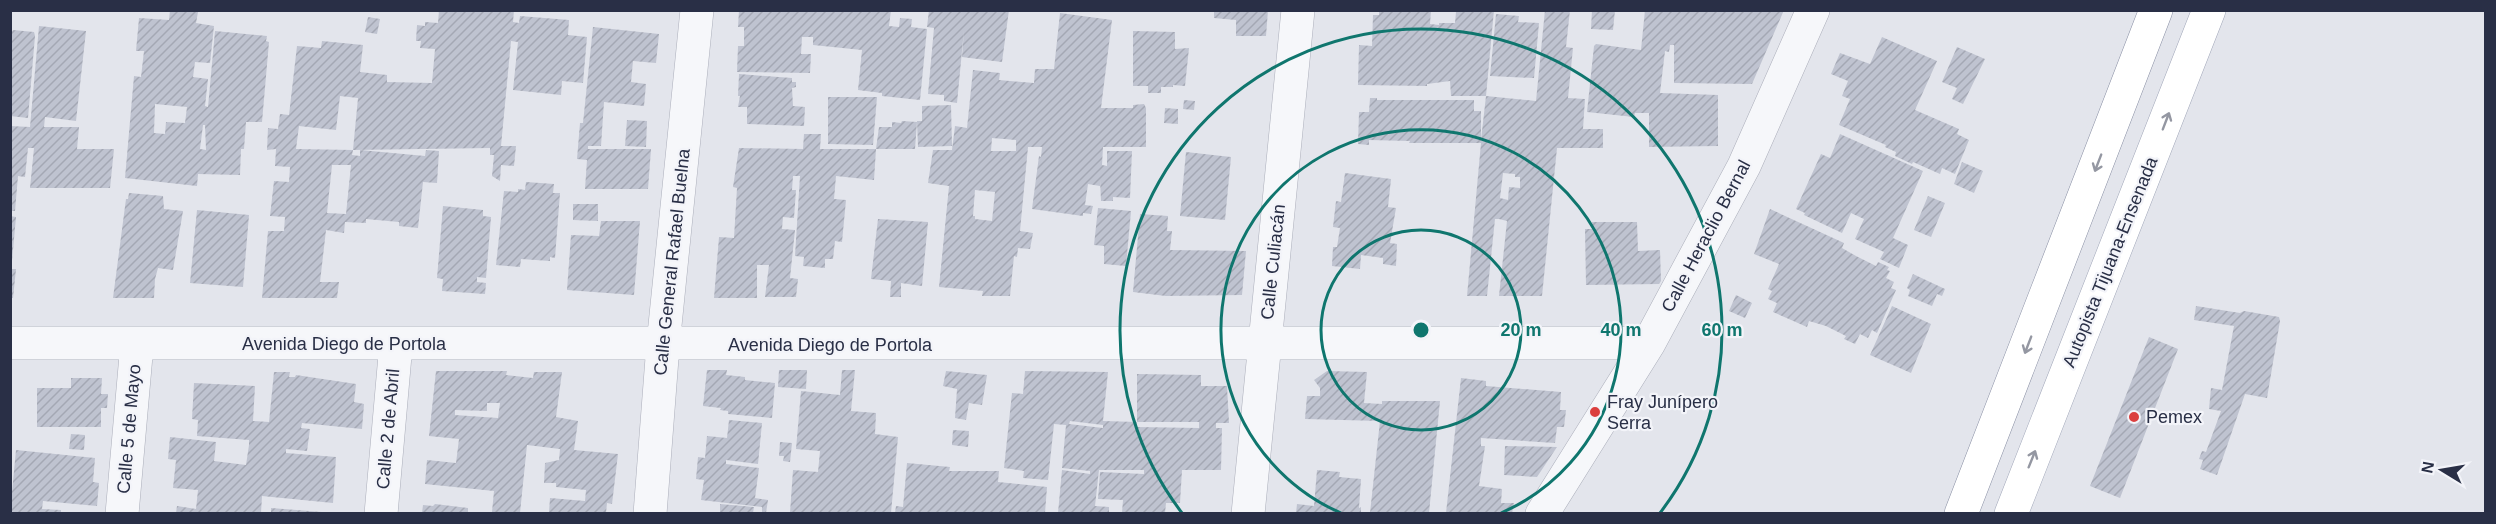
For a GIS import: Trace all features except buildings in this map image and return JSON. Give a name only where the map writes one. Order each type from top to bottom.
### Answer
[{"type":"main road","points":[[1961,513],[2156,10]]},
{"type":"main road","name":"Autopista Tijuana-Ensenada","points":[[2011,513],[2209,10]]},
{"type":"street","name":"Calle General Rafael Buelna","points":[[650,513],[663,345],[697,10]]},
{"type":"street","name":"Calle Culiacán","points":[[1248,513],[1298,10]]},
{"type":"street","name":"Calle Heraclio Bernal","points":[[1542,513],[1649,343],[1744,166],[1813,10]]},
{"type":"street","name":"Avenida Diego de Portola","points":[[10,344],[1649,343]]},
{"type":"street","name":"Calle 5 de Mayo","points":[[122,513],[136,344]]},
{"type":"street","name":"Calle 2 de Abril","points":[[381,513],[396,344]]},
{"type":"place","name":"Fray Junípero Serra","points":[[1595,412]]},
{"type":"place","name":"Pemex","points":[[2134,417]]}]
